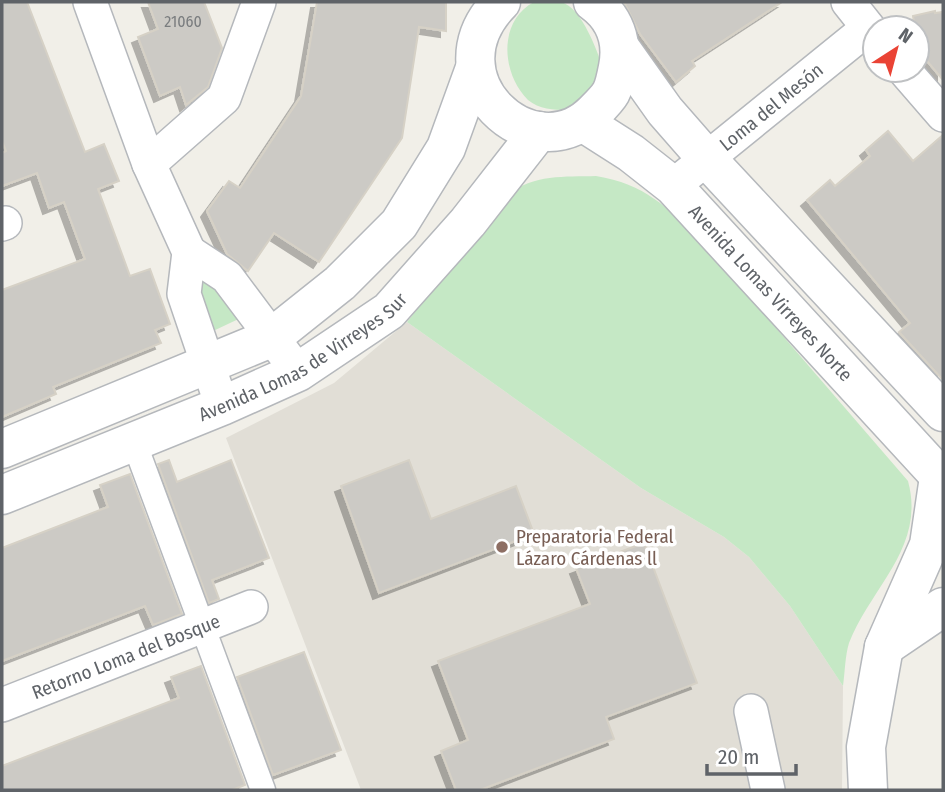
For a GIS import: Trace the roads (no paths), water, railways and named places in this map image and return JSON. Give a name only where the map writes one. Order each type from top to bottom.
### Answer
[{"type":"street","points":[[90,2],[149,164],[189,252],[184,294],[222,406]]},
{"type":"street","points":[[149,164],[224,98],[260,2]]},
{"type":"street","points":[[593,2],[615,27],[621,50],[665,111],[943,412]]},
{"type":"street","points":[[848,2],[861,19]]},
{"type":"street","points":[[483,26],[482,91],[496,110],[516,124],[539,131],[562,130],[584,122],[614,92],[621,50]]},
{"type":"street","name":"Avenida Lomas de Virreyes Sur","points":[[2,449],[271,338],[340,284],[399,224],[446,148],[483,26]]},
{"type":"street","name":"Loma del Mesón","points":[[673,186],[861,40]]},
{"type":"street","points":[[916,84],[943,115]]},
{"type":"street","name":"Avenida Lomas Virreyes Norte","points":[[584,122],[631,153],[673,186],[941,478]]},
{"type":"street","name":"Avenida Lomas de Virreyes Sur","points":[[2,495],[222,406],[298,372],[389,311],[468,222],[539,131]]},
{"type":"street","points":[[189,252],[227,277],[298,372]]},
{"type":"street","points":[[134,442],[263,790]]},
{"type":"street","points":[[867,790],[866,747],[884,647],[929,545],[941,478]]},
{"type":"street","name":"Retorno Loma del Bosque","points":[[2,705],[251,607]]},
{"type":"street","points":[[884,647],[943,607]]},
{"type":"street","points":[[751,711],[768,790]]},
{"type":"place","name":"Preparatoria Federal Lázaro Cárdenas ll","points":[[502,547]]}]
